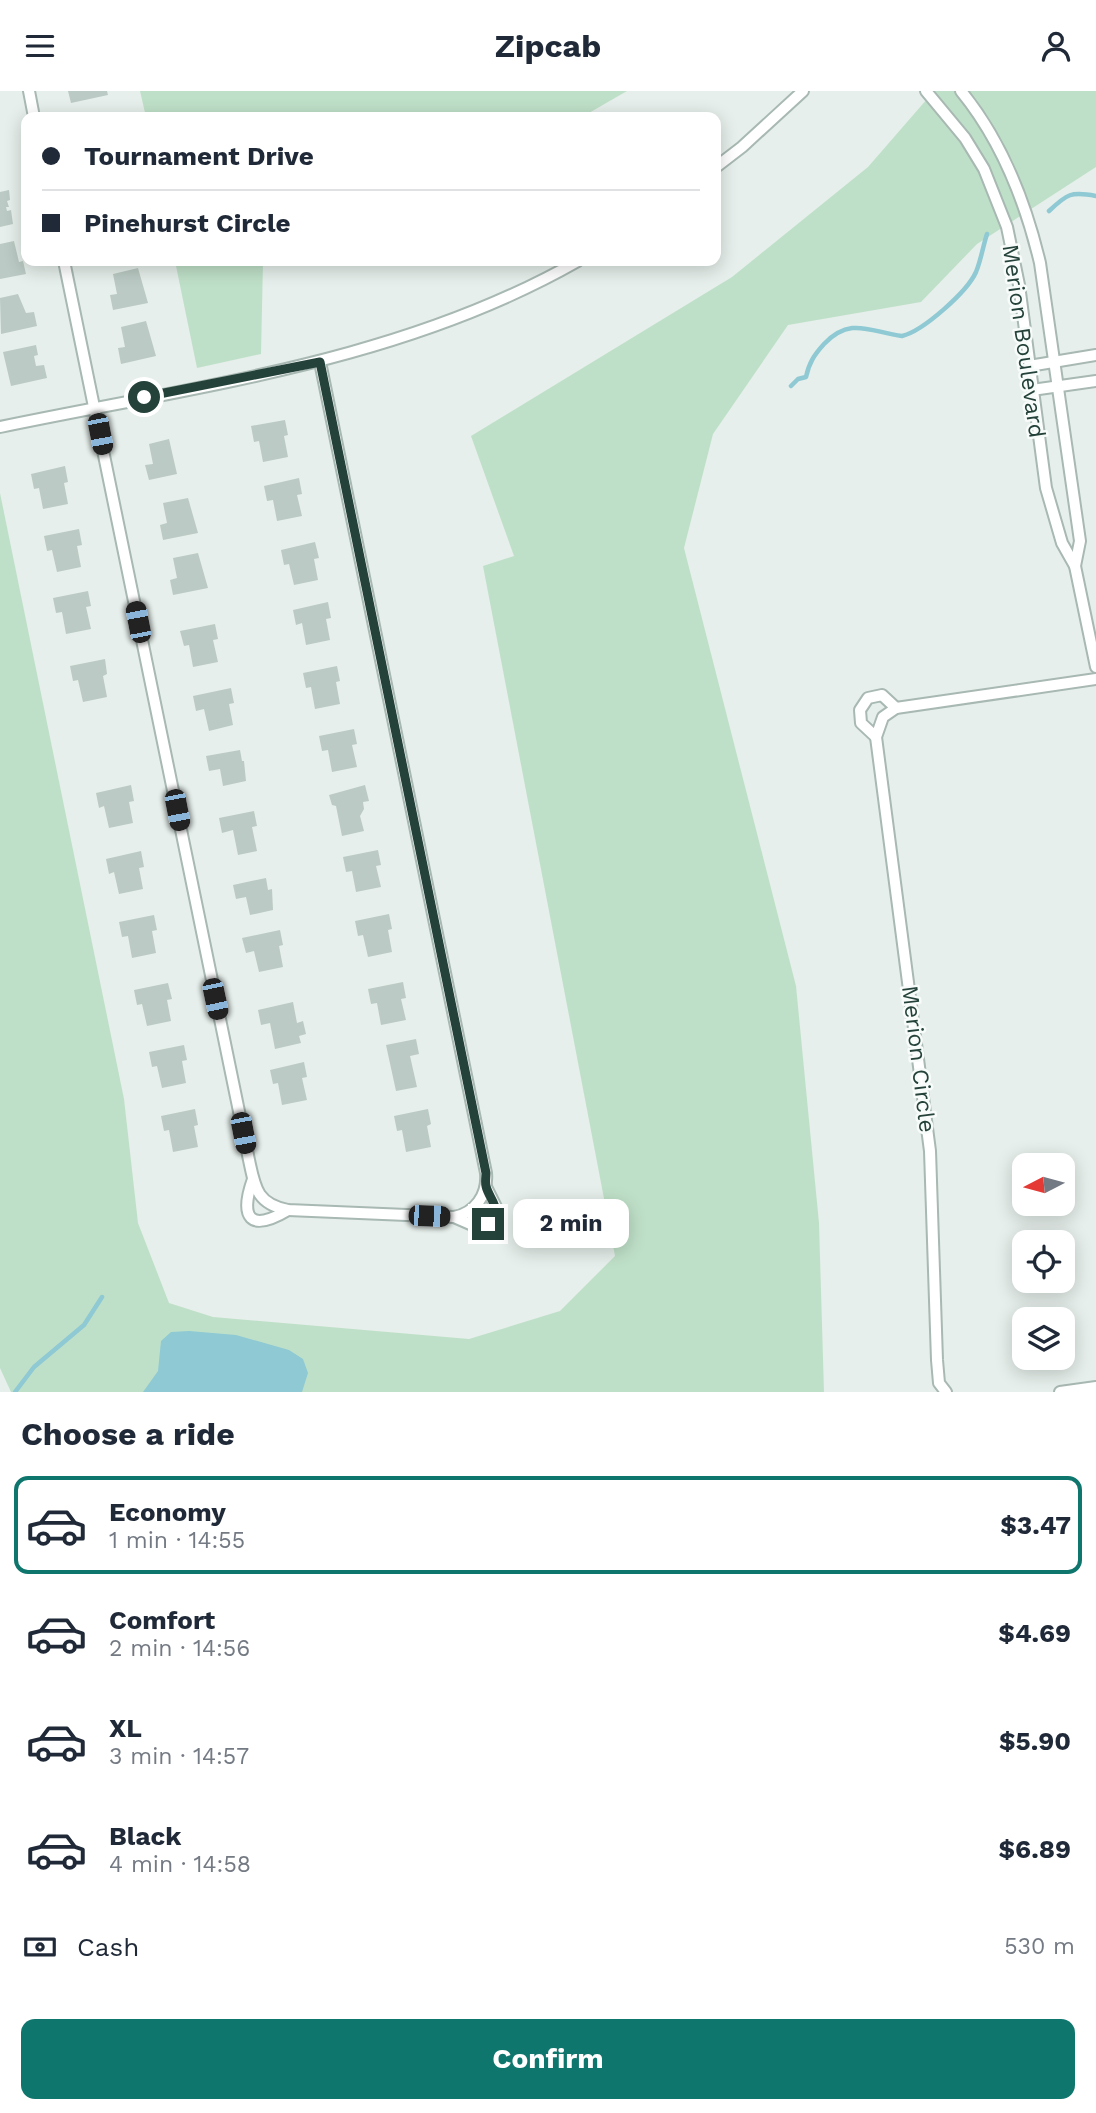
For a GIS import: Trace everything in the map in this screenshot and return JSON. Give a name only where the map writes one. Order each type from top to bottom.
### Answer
[{"type":"street","points":[[29,91],[33,112]]},
{"type":"street","points":[[721,163],[803,91]]},
{"type":"street","name":"Merion Boulevard","points":[[926,91],[965,138],[984,169],[1000,207],[1019,285],[1046,488],[1062,543],[1075,566],[1096,667]]},
{"type":"street","name":"Merion Boulevard","points":[[961,91],[988,129],[1010,170],[1029,218],[1040,263],[1080,541],[1075,566]]},
{"type":"street","points":[[65,266],[257,1191],[265,1201],[288,1210],[454,1217],[468,1213],[486,1187]]},
{"type":"street","points":[[0,427],[320,362],[464,316],[568,266]]},
{"type":"street","points":[[1029,366],[1096,355]]},
{"type":"street","points":[[320,362],[486,1173],[486,1187],[496,1207],[493,1220],[477,1227],[454,1217]]},
{"type":"street","points":[[1032,390],[1096,381]]},
{"type":"street","name":"Merion Circle","points":[[939,1389],[930,1151],[876,737],[861,723],[860,710],[868,698],[882,695],[896,708],[1096,680]]},
{"type":"street","points":[[876,737],[883,717],[896,708]]},
{"type":"street","points":[[253,1178],[246,1200],[248,1214],[252,1219],[263,1223],[288,1210]]},
{"type":"street","points":[[1060,1392],[1096,1387]]},
{"type":"green space","points":[[140,91],[627,91],[591,112],[145,112]]},
{"type":"green space","points":[[934,91],[1096,91],[1096,167],[977,244],[921,302],[788,325],[713,434],[684,548],[796,986],[819,1223],[824,1392],[11,1392],[0,1368],[0,493],[124,1099],[138,1223],[169,1303],[213,1317],[469,1339],[560,1311],[615,1256],[483,566],[514,556],[471,436],[732,277],[868,167]]},
{"type":"green space","points":[[176,266],[263,266],[261,354],[197,368]]},
{"type":"water","points":[[171,1332],[236,1335],[289,1350],[303,1359],[308,1373],[302,1392],[143,1392],[158,1371],[161,1341]]},
{"type":"building","points":[[68,91],[107,91],[108,95],[71,103]]},
{"type":"building","points":[[9,190],[9,207],[6,207],[7,211],[11,210],[13,224],[0,227],[0,192]]},
{"type":"building","points":[[14,241],[19,262],[24,266],[26,274],[0,279],[0,244]]},
{"type":"building","points":[[138,268],[148,303],[113,310],[110,295],[117,294],[113,274]]},
{"type":"building","points":[[18,294],[26,313],[34,312],[37,326],[1,334],[0,298]]},
{"type":"building","points":[[146,321],[156,356],[121,364],[118,348],[125,347],[121,327]]},
{"type":"building","points":[[36,345],[36,366],[44,365],[47,378],[11,386],[3,352]]},
{"type":"building","points":[[285,420],[288,435],[284,436],[288,457],[263,462],[259,441],[254,442],[251,426]]},
{"type":"building","points":[[169,439],[177,474],[149,480],[145,465],[153,464],[149,444]]},
{"type":"building","points":[[65,466],[68,482],[64,483],[68,504],[43,509],[39,488],[34,489],[31,474]]},
{"type":"building","points":[[299,478],[302,494],[297,495],[302,516],[277,521],[273,500],[267,501],[264,486]]},
{"type":"building","points":[[188,498],[198,533],[163,540],[160,525],[167,523],[163,503]]},
{"type":"building","points":[[79,529],[82,545],[77,546],[81,567],[57,572],[52,550],[47,551],[44,536]]},
{"type":"building","points":[[315,542],[319,558],[314,559],[318,580],[294,585],[289,564],[284,565],[281,550]]},
{"type":"building","points":[[198,553],[208,588],[173,595],[170,580],[177,578],[173,558]]},
{"type":"building","points":[[88,591],[91,606],[86,607],[91,629],[66,634],[62,612],[56,613],[53,598]]},
{"type":"building","points":[[328,602],[331,618],[326,619],[330,640],[306,645],[302,623],[296,625],[293,610]]},
{"type":"building","points":[[215,624],[218,639],[213,640],[218,662],[193,667],[189,645],[184,646],[180,631]]},
{"type":"building","points":[[105,659],[107,674],[103,676],[107,697],[83,702],[78,680],[73,681],[70,666]]},
{"type":"building","points":[[337,666],[340,681],[336,682],[340,704],[315,709],[311,687],[306,688],[303,673]]},
{"type":"building","points":[[231,688],[234,703],[229,704],[233,725],[209,731],[204,709],[196,711],[193,696]]},
{"type":"building","points":[[354,729],[357,744],[352,745],[357,767],[332,772],[328,750],[322,751],[319,736]]},
{"type":"building","points":[[240,750],[246,781],[223,786],[220,769],[209,771],[206,756]]},
{"type":"building","points":[[131,785],[134,801],[129,802],[133,823],[109,828],[104,806],[99,808],[96,793]]},
{"type":"building","points":[[365,785],[369,801],[363,802],[364,809],[360,816],[364,831],[342,836],[336,806],[332,805],[329,795]]},
{"type":"building","points":[[254,811],[257,826],[252,827],[257,851],[238,855],[233,830],[222,833],[219,818]]},
{"type":"building","points":[[378,850],[381,865],[376,866],[381,887],[356,892],[352,871],[346,872],[343,857]]},
{"type":"building","points":[[141,851],[144,867],[139,868],[143,889],[119,894],[114,872],[109,874],[106,859]]},
{"type":"building","points":[[266,878],[268,890],[272,889],[273,910],[250,915],[246,897],[236,899],[233,885]]},
{"type":"building","points":[[389,914],[392,929],[388,930],[392,952],[368,957],[363,935],[358,936],[355,921]]},
{"type":"building","points":[[154,915],[157,930],[152,931],[156,953],[132,958],[128,936],[122,937],[119,922]]},
{"type":"building","points":[[280,930],[283,945],[279,946],[283,967],[259,972],[254,951],[246,953],[242,938]]},
{"type":"building","points":[[403,982],[406,998],[401,999],[406,1020],[381,1025],[377,1003],[371,1004],[368,989]]},
{"type":"building","points":[[168,983],[172,999],[167,1000],[171,1021],[147,1026],[142,1004],[137,1005],[134,990]]},
{"type":"building","points":[[293,1002],[297,1023],[303,1021],[306,1034],[299,1036],[301,1043],[275,1049],[270,1023],[261,1025],[258,1010]]},
{"type":"building","points":[[416,1039],[419,1054],[410,1056],[417,1087],[396,1091],[386,1045]]},
{"type":"building","points":[[184,1045],[187,1060],[182,1061],[186,1083],[162,1088],[157,1066],[152,1067],[149,1052]]},
{"type":"building","points":[[304,1062],[307,1077],[302,1078],[307,1100],[282,1105],[278,1083],[273,1084],[270,1070]]},
{"type":"building","points":[[195,1109],[198,1125],[194,1126],[198,1147],[173,1152],[169,1130],[164,1131],[161,1116]]},
{"type":"building","points":[[428,1109],[431,1124],[427,1126],[431,1147],[406,1152],[402,1130],[397,1131],[394,1116]]},
{"type":"waterway","points":[[1049,211],[1070,195],[1096,196]]},
{"type":"waterway","points":[[791,386],[798,379],[806,377],[817,352],[843,330],[861,328],[902,336],[932,319],[954,300],[971,280],[978,267],[987,234]]},
{"type":"waterway","points":[[15,1392],[34,1367],[84,1325],[102,1297]]},
{"type":"route","points":[[144,397],[320,362],[486,1173],[486,1187],[496,1207],[496,1214],[488,1224]]}]
